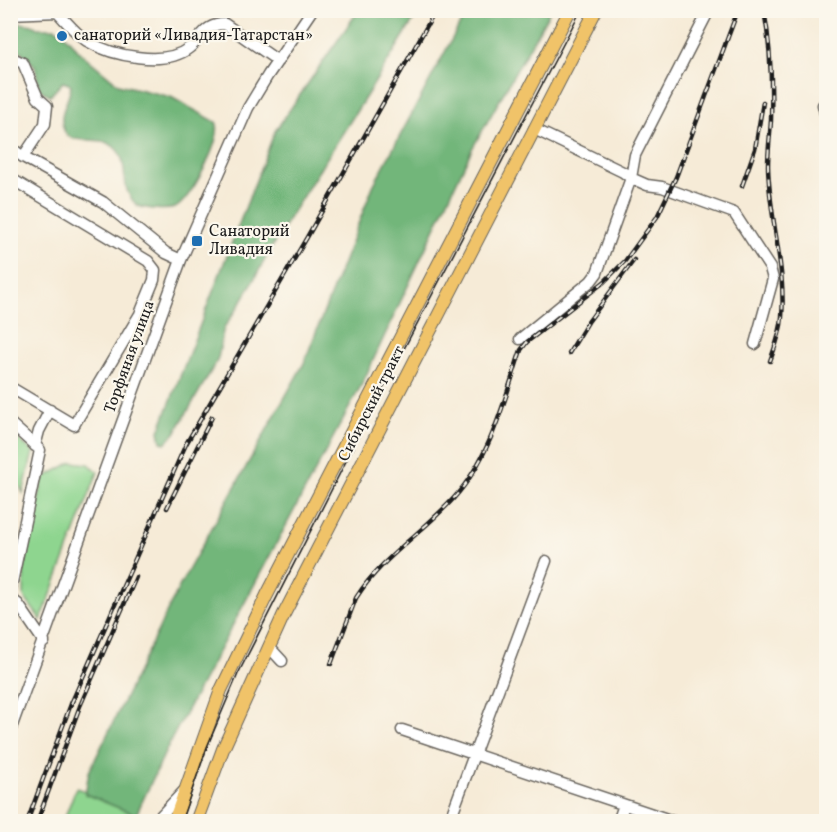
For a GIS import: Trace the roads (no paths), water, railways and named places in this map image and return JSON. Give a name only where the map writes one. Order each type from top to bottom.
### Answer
[{"type":"main road","name":"Сибирский тракт","points":[[174,822],[222,690],[267,595],[570,10]]},
{"type":"main road","name":"Сибирский тракт","points":[[196,822],[223,749],[284,614],[596,10]]},
{"type":"street","name":"Торфяная улица","points":[[10,731],[181,260],[248,108],[312,10]]},
{"type":"street","points":[[520,339],[591,281],[597,273],[631,178],[635,155],[708,12],[690,10]]},
{"type":"street","points":[[10,14],[56,11],[87,40],[110,51],[146,58],[178,55],[190,47],[208,27],[225,24],[278,61]]},
{"type":"street","points":[[10,57],[23,63],[38,98],[47,106],[45,124],[23,157]]},
{"type":"street","points":[[824,105],[826,117]]},
{"type":"street","points":[[534,129],[647,185],[662,187],[734,213],[770,268],[773,279],[755,344]]},
{"type":"street","points":[[10,147],[23,157],[103,202],[166,253],[181,260]]},
{"type":"street","points":[[10,178],[139,255],[155,270],[154,280],[140,314],[74,425],[10,387]]},
{"type":"street","points":[[35,446],[39,431],[50,410]]},
{"type":"street","points":[[10,423],[39,450],[10,592]]},
{"type":"street","points":[[449,822],[546,561]]},
{"type":"street","points":[[10,598],[18,604],[44,642]]},
{"type":"street","points":[[269,647],[282,661]]},
{"type":"street","points":[[402,730],[676,822]]},
{"type":"street","points":[[155,822],[187,789]]},
{"type":"street","points":[[618,822],[624,805]]},
{"type":"tram line","points":[[181,822],[207,747],[238,674],[372,410],[581,10]]},
{"type":"railway","points":[[27,822],[71,704],[186,444],[436,10]]},
{"type":"railway","points":[[331,664],[356,598],[366,584],[377,570],[453,499],[477,466],[502,409],[521,350],[527,342],[604,282],[625,261],[657,217],[676,177],[738,10]]},
{"type":"railway","points":[[764,10],[771,79],[769,185],[783,298],[778,340],[770,361]]},
{"type":"railway","points":[[742,186],[755,149],[763,102]]},
{"type":"railway","points":[[569,353],[588,322],[634,260]]},
{"type":"railway","points":[[167,508],[212,417]]},
{"type":"railway","points":[[37,822],[80,706],[136,577]]},
{"type":"place","name":"санаторий «Ливадия-Татарстан»","points":[[62,36]]},
{"type":"place","name":"Санаторий Ливадия","points":[[197,241]]}]
